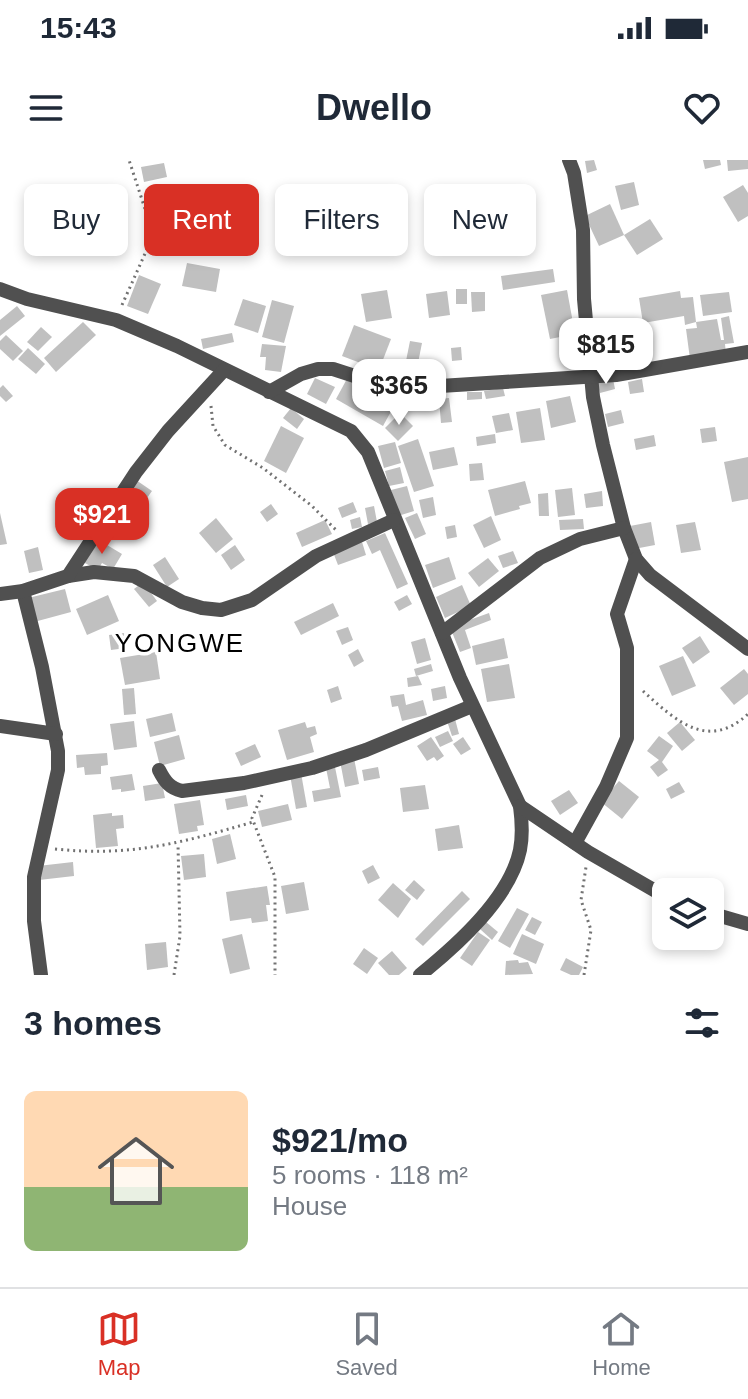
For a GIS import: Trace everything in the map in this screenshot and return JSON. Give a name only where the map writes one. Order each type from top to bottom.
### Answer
[{"type":"street","points":[[569,160],[583,230],[584,299],[591,376],[603,445],[624,528],[636,559],[650,575],[748,649]]},
{"type":"street","points":[[0,289],[27,299],[116,320],[351,431],[368,452],[472,706],[520,806],[523,829],[520,852],[508,882],[493,905],[420,975]]},
{"type":"street","points":[[269,392],[301,374],[318,369],[333,369],[373,382],[440,386],[657,370],[748,352]]},
{"type":"street","points":[[68,576],[136,472],[168,431],[224,370]]},
{"type":"street","points":[[0,594],[94,572],[134,576],[182,602],[221,610],[252,600],[316,556],[394,520]]},
{"type":"street","points":[[442,633],[540,558],[580,539],[624,528]]},
{"type":"street","points":[[575,843],[606,787],[627,738],[627,648],[617,614],[636,559]]},
{"type":"street","points":[[23,591],[56,734],[58,770],[34,877],[34,921],[41,975]]},
{"type":"street","points":[[159,770],[164,781],[182,791],[264,779],[312,768],[366,750],[472,706]]},
{"type":"street","points":[[0,726],[56,734]]},
{"type":"street","points":[[520,806],[588,852],[652,889]]},
{"type":"street","points":[[724,917],[747,923]]},
{"type":"path","points":[[116,320],[148,247],[147,215],[129,160]]},
{"type":"path","points":[[209,386],[213,426],[225,445],[263,468],[312,506],[346,541]]},
{"type":"path","points":[[628,679],[661,708],[705,733],[727,730],[748,714]]},
{"type":"path","points":[[264,779],[262,799],[255,807],[253,822],[276,887],[275,975]]},
{"type":"path","points":[[39,848],[97,852],[178,844],[253,822]]},
{"type":"path","points":[[174,975],[180,936],[178,844]]},
{"type":"path","points":[[584,975],[591,930],[581,900],[588,852]]},
{"type":"building","points":[[594,160],[597,170],[587,173],[585,161]]},
{"type":"building","points":[[703,160],[720,160],[721,165],[705,169]]},
{"type":"building","points":[[727,160],[748,160],[748,169],[728,171]]},
{"type":"building","points":[[164,163],[167,177],[144,182],[141,167]]},
{"type":"building","points":[[634,182],[639,205],[621,210],[615,186]]},
{"type":"building","points":[[743,185],[748,193],[748,216],[738,222],[723,197]]},
{"type":"building","points":[[610,204],[624,235],[599,246],[585,216]]},
{"type":"building","points":[[650,219],[663,239],[637,255],[624,235]]},
{"type":"building","points":[[187,263],[220,269],[216,292],[182,286]]},
{"type":"building","points":[[553,269],[555,282],[503,290],[501,276]]},
{"type":"building","points":[[139,275],[161,284],[148,314],[127,306]]},
{"type":"building","points":[[456,289],[467,289],[467,304],[456,304]]},
{"type":"building","points":[[387,290],[392,318],[366,322],[361,294]]},
{"type":"building","points":[[567,290],[575,334],[550,339],[541,295]]},
{"type":"building","points":[[447,291],[450,315],[429,318],[426,294]]},
{"type":"building","points":[[680,291],[681,298],[693,297],[696,322],[685,325],[684,316],[643,323],[639,298]]},
{"type":"building","points":[[471,292],[485,292],[485,311],[472,312]]},
{"type":"building","points":[[729,292],[732,312],[703,316],[700,295]]},
{"type":"building","points":[[243,299],[266,306],[258,333],[234,325]]},
{"type":"building","points":[[272,300],[294,306],[284,343],[262,337]]},
{"type":"building","points":[[17,306],[25,316],[0,336],[0,320]]},
{"type":"building","points":[[729,316],[734,343],[725,344],[726,354],[690,359],[686,329],[697,328],[696,322],[717,319],[721,340],[724,340],[721,318]]},
{"type":"building","points":[[83,322],[96,335],[56,372],[44,358]]},
{"type":"building","points":[[354,325],[391,339],[379,370],[342,356]]},
{"type":"building","points":[[41,327],[52,337],[38,351],[27,342]]},
{"type":"building","points":[[232,333],[234,342],[203,349],[201,339]]},
{"type":"building","points":[[6,335],[23,351],[13,361],[0,349],[0,341]]},
{"type":"building","points":[[410,341],[422,343],[418,363],[406,361]]},
{"type":"building","points":[[262,344],[286,346],[281,372],[265,370],[266,357],[260,357]]},
{"type":"building","points":[[461,347],[462,360],[452,361],[451,348]]},
{"type":"building","points":[[28,348],[45,364],[36,374],[18,359]]},
{"type":"building","points":[[348,377],[395,404],[383,426],[336,399]]},
{"type":"building","points":[[315,378],[335,387],[326,404],[307,394]]},
{"type":"building","points":[[613,379],[615,389],[600,393],[597,383]]},
{"type":"building","points":[[642,379],[644,392],[630,394],[628,382]]},
{"type":"building","points":[[3,385],[13,396],[6,402],[0,396]]},
{"type":"building","points":[[503,388],[505,396],[486,399],[484,391]]},
{"type":"building","points":[[467,392],[482,392],[482,399],[467,400]]},
{"type":"building","points":[[570,396],[576,422],[551,428],[546,401]]},
{"type":"building","points":[[449,398],[452,422],[441,423],[439,399]]},
{"type":"building","points":[[291,408],[304,419],[297,429],[283,418]]},
{"type":"building","points":[[540,408],[545,440],[521,443],[516,412]]},
{"type":"building","points":[[621,410],[624,423],[608,427],[605,414]]},
{"type":"building","points":[[400,413],[413,426],[398,441],[385,428]]},
{"type":"building","points":[[509,413],[513,430],[496,433],[492,416]]},
{"type":"building","points":[[281,426],[304,438],[286,473],[264,461]]},
{"type":"building","points":[[715,427],[717,441],[702,443],[700,429]]},
{"type":"building","points":[[495,434],[496,443],[477,446],[476,437]]},
{"type":"building","points":[[654,435],[656,446],[636,450],[634,439]]},
{"type":"building","points":[[418,439],[434,486],[414,492],[398,446]]},
{"type":"building","points":[[395,442],[401,463],[384,468],[378,446]]},
{"type":"building","points":[[454,447],[458,465],[433,470],[429,452]]},
{"type":"building","points":[[748,457],[748,499],[732,502],[724,462]]},
{"type":"building","points":[[482,463],[484,480],[470,481],[469,464]]},
{"type":"building","points":[[400,467],[404,483],[389,486],[385,471]]},
{"type":"building","points":[[136,480],[152,491],[142,505],[129,496]]},
{"type":"building","points":[[525,481],[531,503],[495,516],[488,490]]},
{"type":"building","points":[[407,486],[414,511],[398,516],[391,490]]},
{"type":"building","points":[[572,488],[575,515],[558,517],[555,490]]},
{"type":"building","points":[[602,491],[603,506],[586,508],[584,494]]},
{"type":"building","points":[[548,493],[549,516],[539,516],[538,494]]},
{"type":"building","points":[[433,497],[436,515],[423,518],[419,500]]},
{"type":"building","points":[[353,502],[357,512],[342,518],[338,508]]},
{"type":"building","points":[[271,504],[278,514],[267,522],[260,512]]},
{"type":"building","points":[[374,506],[377,522],[368,524],[365,508]]},
{"type":"building","points":[[0,513],[7,544],[0,545]]},
{"type":"building","points":[[417,513],[426,534],[415,539],[405,518]]},
{"type":"building","points":[[491,516],[501,540],[484,548],[473,525]]},
{"type":"building","points":[[360,517],[362,527],[352,529],[350,520]]},
{"type":"building","points":[[216,518],[233,539],[216,553],[199,533]]},
{"type":"building","points":[[583,519],[584,529],[560,530],[559,520]]},
{"type":"building","points":[[325,520],[332,534],[302,547],[296,533]]},
{"type":"building","points":[[651,522],[655,545],[634,549],[630,526]]},
{"type":"building","points":[[695,522],[701,550],[681,553],[676,525]]},
{"type":"building","points":[[455,525],[457,537],[447,539],[445,527]]},
{"type":"building","points":[[385,533],[408,584],[397,589],[380,550],[372,554],[366,541]]},
{"type":"building","points":[[97,539],[122,554],[113,569],[102,563],[98,570],[83,562]]},
{"type":"building","points":[[362,542],[366,555],[338,565],[333,552]]},
{"type":"building","points":[[235,545],[245,560],[231,570],[221,555]]},
{"type":"building","points":[[38,547],[43,570],[29,573],[24,551]]},
{"type":"building","points":[[513,551],[518,563],[503,568],[498,556]]},
{"type":"building","points":[[165,557],[179,579],[167,587],[153,565]]},
{"type":"building","points":[[449,557],[456,579],[433,588],[425,565]]},
{"type":"building","points":[[488,558],[499,571],[479,587],[468,573]]},
{"type":"building","points":[[143,582],[157,601],[149,607],[134,589]]},
{"type":"building","points":[[462,585],[471,606],[445,618],[436,597]]},
{"type":"building","points":[[65,589],[71,612],[34,622],[28,598]]},
{"type":"building","points":[[108,595],[119,621],[87,635],[76,609]]},
{"type":"building","points":[[407,595],[412,604],[399,611],[394,602]]},
{"type":"building","points":[[333,603],[339,616],[301,635],[294,622]]},
{"type":"building","points":[[489,613],[491,620],[465,630],[471,648],[460,652],[450,627]]},
{"type":"building","points":[[348,627],[353,640],[342,645],[336,631]]},
{"type":"building","points":[[124,633],[126,648],[111,650],[109,635]]},
{"type":"building","points":[[700,636],[710,652],[693,664],[682,648]]},
{"type":"building","points":[[425,638],[431,660],[417,664],[411,642]]},
{"type":"building","points":[[504,638],[508,658],[476,665],[472,646]]},
{"type":"building","points":[[358,649],[364,661],[354,667],[348,655]]},
{"type":"building","points":[[156,652],[160,679],[125,685],[120,658]]},
{"type":"building","points":[[683,656],[696,686],[672,696],[659,666]]},
{"type":"building","points":[[431,664],[433,671],[416,676],[414,669]]},
{"type":"building","points":[[509,664],[515,698],[487,702],[481,669]]},
{"type":"building","points":[[744,669],[748,674],[748,694],[734,705],[720,688]]},
{"type":"building","points":[[418,676],[422,685],[408,687],[407,678]]},
{"type":"building","points":[[338,686],[342,699],[331,703],[327,690]]},
{"type":"building","points":[[445,686],[447,698],[433,701],[431,689]]},
{"type":"building","points":[[134,688],[136,714],[124,715],[122,689]]},
{"type":"building","points":[[404,694],[406,705],[423,700],[427,715],[402,721],[398,706],[392,707],[390,696]]},
{"type":"building","points":[[172,713],[176,731],[150,737],[146,719]]},
{"type":"building","points":[[455,719],[459,734],[452,736],[447,721]]},
{"type":"building","points":[[134,721],[137,747],[114,750],[110,724]]},
{"type":"building","points":[[305,722],[307,728],[315,726],[317,734],[310,737],[314,752],[287,760],[278,730]]},
{"type":"building","points":[[680,722],[695,740],[682,751],[667,733]]},
{"type":"building","points":[[448,731],[453,741],[440,747],[435,737]]},
{"type":"building","points":[[179,735],[185,759],[160,766],[154,742]]},
{"type":"building","points":[[659,736],[673,746],[662,762],[668,770],[658,777],[650,767],[659,760],[647,751]]},
{"type":"building","points":[[431,737],[444,756],[437,761],[434,757],[427,761],[417,746]]},
{"type":"building","points":[[463,737],[471,749],[461,755],[453,744]]},
{"type":"building","points":[[255,744],[261,757],[241,766],[235,753]]},
{"type":"building","points":[[107,753],[108,765],[101,766],[101,774],[85,775],[84,767],[77,768],[76,755]]},
{"type":"building","points":[[354,758],[359,784],[345,787],[340,761]]},
{"type":"building","points":[[334,762],[341,797],[314,802],[312,791],[330,788],[325,763]]},
{"type":"building","points":[[378,767],[380,778],[364,781],[362,770]]},
{"type":"building","points":[[301,773],[307,807],[296,809],[290,775]]},
{"type":"building","points":[[132,774],[135,790],[112,790],[110,777]]},
{"type":"building","points":[[619,781],[639,797],[622,819],[601,802]]},
{"type":"building","points":[[679,782],[685,792],[671,799],[666,789]]},
{"type":"building","points":[[162,783],[165,798],[145,801],[143,786]]},
{"type":"building","points":[[425,785],[429,809],[403,812],[400,788]]},
{"type":"building","points":[[569,790],[578,803],[560,815],[551,801]]},
{"type":"building","points":[[246,795],[248,806],[227,810],[225,799]]},
{"type":"building","points":[[200,800],[204,825],[197,826],[198,831],[179,834],[174,804]]},
{"type":"building","points":[[288,804],[292,820],[262,827],[258,811]]},
{"type":"building","points":[[112,813],[112,816],[123,815],[124,828],[116,829],[118,846],[96,848],[93,815]]},
{"type":"building","points":[[459,825],[463,848],[438,851],[435,829]]},
{"type":"building","points":[[230,834],[236,859],[217,864],[212,839]]},
{"type":"building","points":[[204,854],[206,877],[184,880],[181,856]]},
{"type":"building","points":[[73,862],[74,876],[39,880],[38,866]]},
{"type":"building","points":[[373,865],[380,878],[368,884],[362,871]]},
{"type":"building","points":[[414,880],[425,890],[417,900],[405,890]]},
{"type":"building","points":[[304,882],[309,910],[286,914],[281,886]]},
{"type":"building","points":[[393,883],[411,899],[398,918],[378,900]]},
{"type":"building","points":[[267,886],[270,905],[266,905],[268,921],[252,923],[251,918],[230,921],[226,892]]},
{"type":"building","points":[[462,891],[470,899],[423,946],[415,939]]},
{"type":"building","points":[[517,908],[529,914],[510,948],[498,941]]},
{"type":"building","points":[[532,917],[542,922],[535,935],[525,930]]},
{"type":"building","points":[[486,922],[498,932],[492,940],[480,929]]},
{"type":"building","points":[[478,932],[490,940],[472,966],[460,958]]},
{"type":"building","points":[[242,934],[250,969],[230,974],[222,939]]},
{"type":"building","points":[[522,934],[544,944],[536,964],[513,954]]},
{"type":"building","points":[[166,942],[168,967],[147,970],[145,944]]},
{"type":"building","points":[[364,948],[378,958],[367,974],[353,964]]},
{"type":"building","points":[[392,951],[407,968],[399,975],[389,975],[378,963]]},
{"type":"building","points":[[566,958],[583,967],[579,975],[560,970]]},
{"type":"building","points":[[518,960],[519,963],[528,962],[533,974],[505,975],[506,961]]},
{"type":"district","name":"YONGWE","points":[[180,643]]}]
